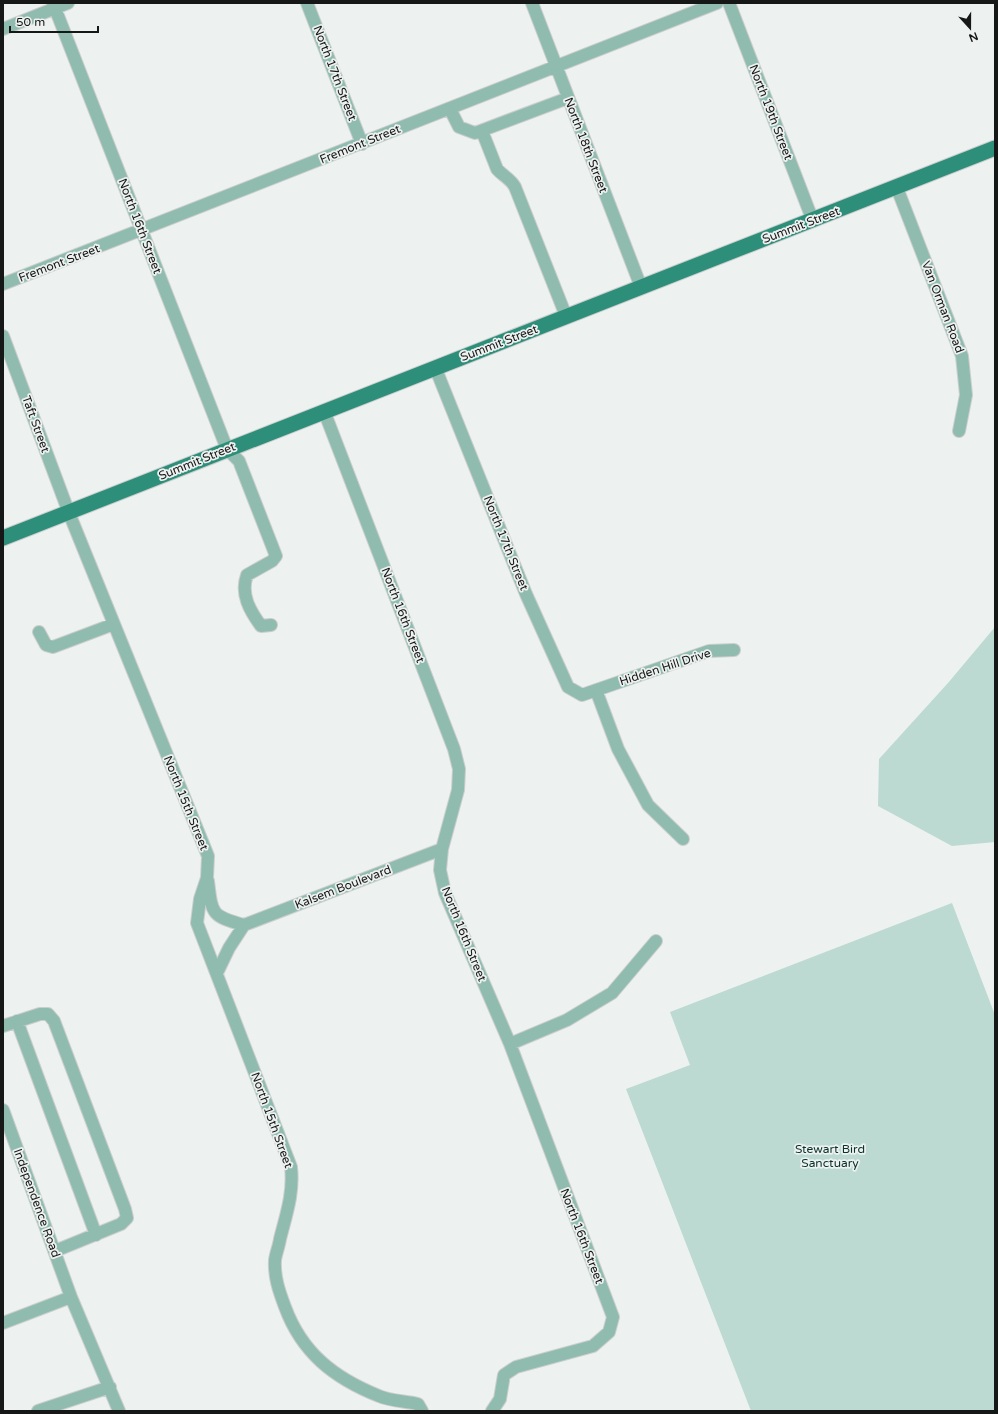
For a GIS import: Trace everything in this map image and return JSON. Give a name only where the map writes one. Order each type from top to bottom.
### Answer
[{"type":"main road","name":"Summit Street","points":[[3,538],[566,316],[897,188],[995,148]]},
{"type":"street","points":[[3,29],[54,6],[68,3]]},
{"type":"street","name":"North 17th Street","points":[[308,3],[362,144]]},
{"type":"street","name":"North 18th Street","points":[[532,3],[641,287]]},
{"type":"street","name":"Fremont Street","points":[[3,284],[717,3]]},
{"type":"street","name":"North 19th Street","points":[[729,3],[814,220]]},
{"type":"street","name":"North 16th Street","points":[[54,6],[227,449]]},
{"type":"street","points":[[450,109],[459,127],[475,133],[568,98]]},
{"type":"street","points":[[482,131],[497,169],[501,174],[512,181],[515,187],[566,316]]},
{"type":"street","name":"Van Orman Road","points":[[897,188],[962,356],[966,395],[958,431]]},
{"type":"street","name":"Taft Street","points":[[3,336],[68,513]]},
{"type":"street","name":"North 17th Street","points":[[435,368],[526,594],[568,687],[582,695],[596,690]]},
{"type":"street","name":"North 16th Street","points":[[324,411],[454,749],[459,769],[458,790],[442,849],[440,870],[445,893],[510,1044],[613,1317],[609,1332],[593,1346],[516,1367],[504,1376],[500,1399],[492,1411]]},
{"type":"street","points":[[227,449],[239,461],[276,556],[272,561],[247,575],[243,584],[245,597],[253,615],[261,626],[271,625]]},
{"type":"street","name":"North 15th Street","points":[[68,513],[208,856],[207,878],[200,899],[197,923],[291,1167],[293,1182],[290,1204],[275,1259],[277,1285],[288,1315],[299,1336],[315,1358],[333,1372],[380,1396],[418,1404],[422,1411]]},
{"type":"street","points":[[39,632],[46,645],[53,647],[114,624]]},
{"type":"street","name":"Hidden Hill Drive","points":[[596,690],[709,651],[734,650]]},
{"type":"street","points":[[596,690],[618,749],[644,800],[683,839]]},
{"type":"street","name":"Kalsem Boulevard","points":[[244,926],[442,849]]},
{"type":"street","points":[[207,878],[212,908],[222,919],[244,926],[229,948],[217,973]]},
{"type":"street","points":[[510,1044],[567,1020],[612,993],[656,941]]},
{"type":"street","points":[[3,1026],[40,1014],[48,1014],[54,1022],[125,1209],[127,1218],[121,1224],[55,1251]]},
{"type":"street","points":[[17,1021],[96,1235]]},
{"type":"street","name":"Independence Road","points":[[3,1110],[72,1297],[119,1411]]},
{"type":"street","points":[[3,1322],[72,1297]]},
{"type":"street","points":[[38,1411],[110,1387]]},
{"type":"green space","points":[[995,627],[995,842],[952,846],[878,806],[879,759],[948,683]]},
{"type":"green space","name":"Stewart Bird Sanctuary","points":[[952,903],[995,1015],[995,1411],[751,1411],[626,1089],[690,1065],[670,1012]]}]
